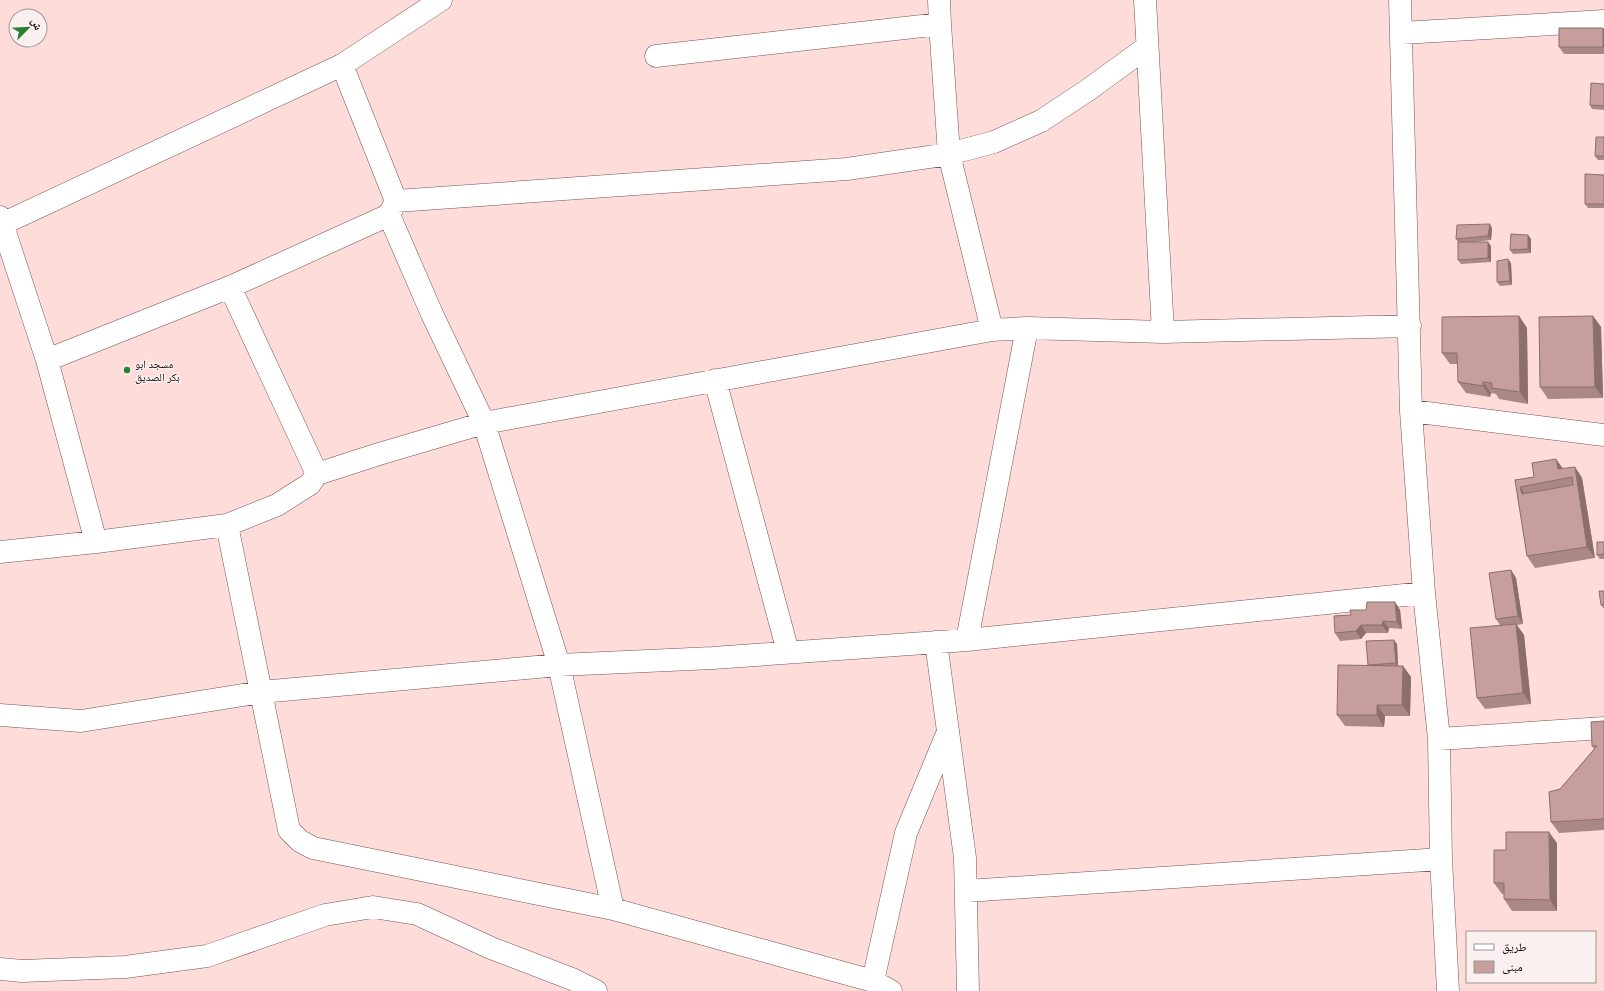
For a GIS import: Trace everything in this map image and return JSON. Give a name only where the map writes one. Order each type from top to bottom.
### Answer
[{"type":"street","points":[[96,542],[47,360],[1,222],[342,65],[441,0]]},
{"type":"street","points":[[939,0],[949,154],[992,330]]},
{"type":"street","points":[[1145,0],[1164,332]]},
{"type":"street","points":[[1400,0],[1410,326],[1411,411],[1424,593],[1439,739],[1441,859],[1448,991]]},
{"type":"street","points":[[1402,33],[1604,21]]},
{"type":"street","points":[[656,56],[940,24]]},
{"type":"street","points":[[47,360],[230,287],[393,208],[847,169],[949,154],[994,142],[1041,121],[1088,90],[1148,47]]},
{"type":"street","points":[[342,65],[432,314],[484,423],[559,665],[613,909]]},
{"type":"street","points":[[230,287],[317,474]]},
{"type":"street","points":[[0,552],[96,542],[227,525],[277,505],[310,484],[317,474],[484,423],[992,330],[1027,328],[1164,332],[1410,326]]},
{"type":"street","points":[[967,640],[1027,328]]},
{"type":"street","points":[[715,380],[788,652]]},
{"type":"street","points":[[1411,411],[1604,435]]},
{"type":"street","points":[[227,525],[289,830],[300,841],[313,848],[613,909],[882,986],[906,833],[948,733]]},
{"type":"street","points":[[0,715],[81,721],[261,692],[559,665],[713,658],[967,640],[1424,593]]},
{"type":"street","points":[[936,642],[965,858],[967,891],[968,991]]},
{"type":"street","points":[[1439,739],[1604,728]]},
{"type":"street","points":[[967,891],[1441,859]]},
{"type":"street","points":[[0,970],[22,971],[125,967],[207,956],[325,915],[373,907],[417,914],[491,948],[572,979],[596,991]]},
{"type":"building","points":[[1559,28],[1603,28],[1603,47],[1559,47]]},
{"type":"building","points":[[1591,83],[1604,84],[1604,106],[1590,105]]},
{"type":"building","points":[[1596,137],[1604,137],[1604,156],[1595,156]]},
{"type":"building","points":[[1585,174],[1604,175],[1604,204],[1585,204]]},
{"type":"building","points":[[1490,224],[1488,236],[1456,239],[1457,225]]},
{"type":"building","points":[[1511,234],[1528,235],[1528,249],[1510,250]]},
{"type":"building","points":[[1458,242],[1488,242],[1488,258],[1458,260]]},
{"type":"building","points":[[1508,259],[1510,281],[1497,282],[1497,261]]},
{"type":"building","points":[[1519,316],[1520,392],[1492,388],[1492,383],[1483,382],[1483,386],[1458,382],[1457,353],[1442,353],[1442,317]]},
{"type":"building","points":[[1593,316],[1595,387],[1540,387],[1539,317]]},
{"type":"building","points":[[1556,459],[1558,469],[1575,467],[1587,547],[1527,556],[1515,480],[1534,477],[1532,463]],"holes":[[[1572,477],[1573,485],[1522,494],[1520,487]]]},
{"type":"building","points":[[1597,542],[1604,542],[1604,554],[1597,555]]},
{"type":"building","points":[[1511,570],[1518,616],[1496,619],[1489,573]]},
{"type":"building","points":[[1599,591],[1604,591],[1604,604],[1601,605]]},
{"type":"building","points":[[1367,602],[1395,602],[1397,622],[1383,621],[1382,625],[1361,625],[1356,631],[1335,633],[1334,616],[1351,615],[1350,610],[1366,610]]},
{"type":"building","points":[[1516,624],[1523,693],[1477,698],[1470,628]]},
{"type":"building","points":[[1394,640],[1396,663],[1368,665],[1366,641]]},
{"type":"building","points":[[1338,665],[1403,666],[1402,705],[1377,705],[1377,715],[1337,715]]},
{"type":"building","points":[[1604,721],[1604,819],[1551,822],[1549,792],[1560,789],[1597,746],[1592,746],[1591,722]]},
{"type":"building","points":[[1506,832],[1549,832],[1550,900],[1504,899],[1504,883],[1494,883],[1494,850],[1506,850]]},
{"type":"place","name":"مسجد ابو بكر الصديق","points":[[127,370]]}]
